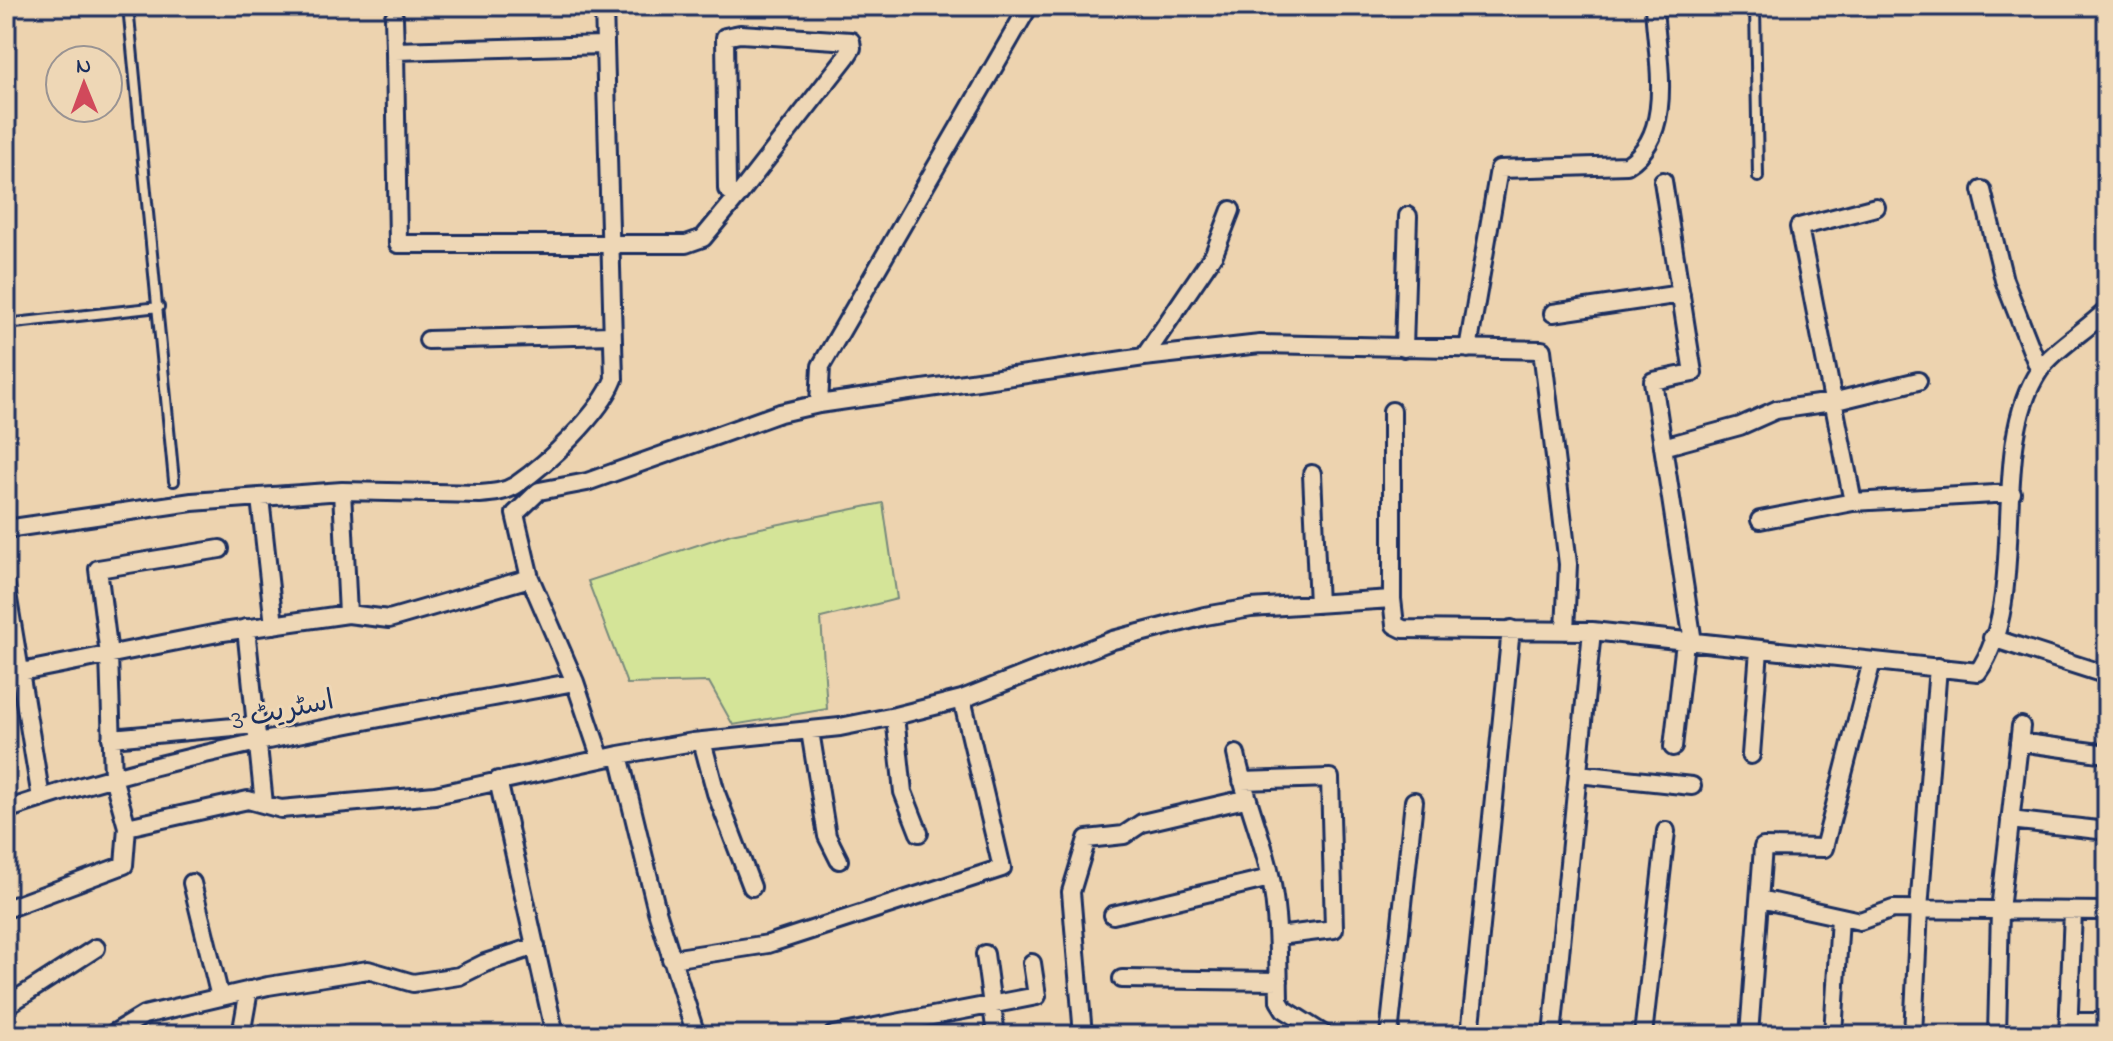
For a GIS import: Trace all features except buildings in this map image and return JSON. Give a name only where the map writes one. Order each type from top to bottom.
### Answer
[{"type":"street","points":[[6,529],[192,502],[342,491],[480,494],[498,493],[515,486],[593,415],[607,397],[614,379],[604,6]]},
{"type":"street","points":[[819,404],[821,366],[1029,6]]},
{"type":"street","points":[[1468,349],[1499,169],[1627,165],[1636,159],[1660,116],[1654,6]]},
{"type":"street","points":[[394,17],[398,244],[696,242],[737,197],[847,56],[852,48],[851,41],[740,34],[725,37],[727,189],[737,197]]},
{"type":"street","points":[[395,51],[603,45]]},
{"type":"street","points":[[1663,181],[1693,373],[1653,381],[1689,642],[1673,747]]},
{"type":"street","points":[[1982,190],[2004,280],[2039,369]]},
{"type":"street","points":[[1853,502],[1799,227],[1876,207]]},
{"type":"street","points":[[1144,357],[1214,254],[1231,210]]},
{"type":"street","points":[[1404,348],[1408,216]]},
{"type":"street","points":[[1553,313],[1681,294]]},
{"type":"street","points":[[1392,411],[1392,599],[1398,629],[1592,631],[1978,672],[1999,622],[2019,416],[2039,369],[2107,310]]},
{"type":"street","points":[[428,340],[612,335]]},
{"type":"street","points":[[601,759],[575,682],[530,578],[515,514],[539,491],[587,482],[780,413],[819,404],[1144,357],[1260,344],[1542,350],[1545,353],[1568,564],[1565,631]]},
{"type":"street","points":[[1663,447],[1740,426],[1776,410],[1832,402],[1918,381]]},
{"type":"street","points":[[1312,474],[1318,604]]},
{"type":"street","points":[[342,491],[348,614]]},
{"type":"street","points":[[1760,520],[1853,502],[2012,493]]},
{"type":"street","points":[[260,498],[274,625]]},
{"type":"street","points":[[6,909],[124,865],[127,827],[113,777],[109,655],[98,569],[220,549]]},
{"type":"street","points":[[13,674],[246,628],[348,614],[389,619],[530,578]]},
{"type":"street","points":[[6,587],[13,674],[41,798]]},
{"type":"street","points":[[127,827],[248,800],[281,809],[435,795],[619,755],[702,741],[810,731],[895,716],[962,699],[1113,640],[1220,613],[1392,599]]},
{"type":"street","points":[[246,628],[264,804]]},
{"type":"street","points":[[1470,1035],[1511,629]]},
{"type":"street","points":[[1552,1035],[1592,631]]},
{"type":"street","points":[[1992,638],[2107,675]]},
{"type":"street","points":[[1751,755],[1759,650]]},
{"type":"street","points":[[1749,1035],[1763,847],[1824,848],[1872,661]]},
{"type":"street","points":[[1913,1035],[1919,909],[1938,667]]},
{"type":"street","name":"اسٹریٹ 3","points":[[6,810],[257,733],[575,682]]},
{"type":"street","points":[[671,959],[768,944],[1002,868],[962,699]]},
{"type":"street","points":[[895,716],[903,792],[919,833]]},
{"type":"street","points":[[810,731],[827,836],[839,860]]},
{"type":"street","points":[[111,738],[257,733]]},
{"type":"street","points":[[1997,1035],[2000,910],[2020,734],[2107,754]]},
{"type":"street","points":[[702,741],[716,793],[752,887]]},
{"type":"street","points":[[1236,754],[1245,799],[1270,878],[1278,936],[1279,1001],[1284,1009],[1325,1035]]},
{"type":"street","points":[[619,755],[671,959],[696,1035]]},
{"type":"street","points":[[1578,774],[1692,786]]},
{"type":"street","points":[[1242,781],[1330,778],[1334,929],[1278,936]]},
{"type":"street","points":[[498,780],[555,1035]]},
{"type":"street","points":[[1083,1035],[1071,892],[1087,839],[1124,835],[1142,823],[1245,799]]},
{"type":"street","points":[[1389,1035],[1414,801]]},
{"type":"street","points":[[2010,820],[2107,831]]},
{"type":"street","points":[[1643,1035],[1666,831]]},
{"type":"street","points":[[1113,915],[1270,878]]},
{"type":"street","points":[[192,883],[220,997]]},
{"type":"street","points":[[1760,899],[1860,921],[1893,909],[2107,911]]},
{"type":"street","points":[[2073,911],[2068,1028],[2107,1022]]},
{"type":"street","points":[[1833,1035],[1840,917]]},
{"type":"street","points":[[111,1035],[144,1015],[249,990],[368,970],[413,983],[459,976],[485,963],[536,946]]},
{"type":"street","points":[[6,1006],[96,948]]},
{"type":"street","points":[[985,954],[996,1035]]},
{"type":"street","points":[[833,1035],[1037,996],[1032,963]]},
{"type":"street","points":[[1122,979],[1279,981]]},
{"type":"street","points":[[241,1035],[249,990]]},
{"type":"lane","points":[[128,6],[174,481]]},
{"type":"lane","points":[[1755,6],[1758,177]]},
{"type":"lane","points":[[6,324],[159,307]]},
{"type":"green space","points":[[883,503],[897,599],[821,618],[827,709],[733,725],[709,682],[627,684],[588,581],[731,534]]}]
